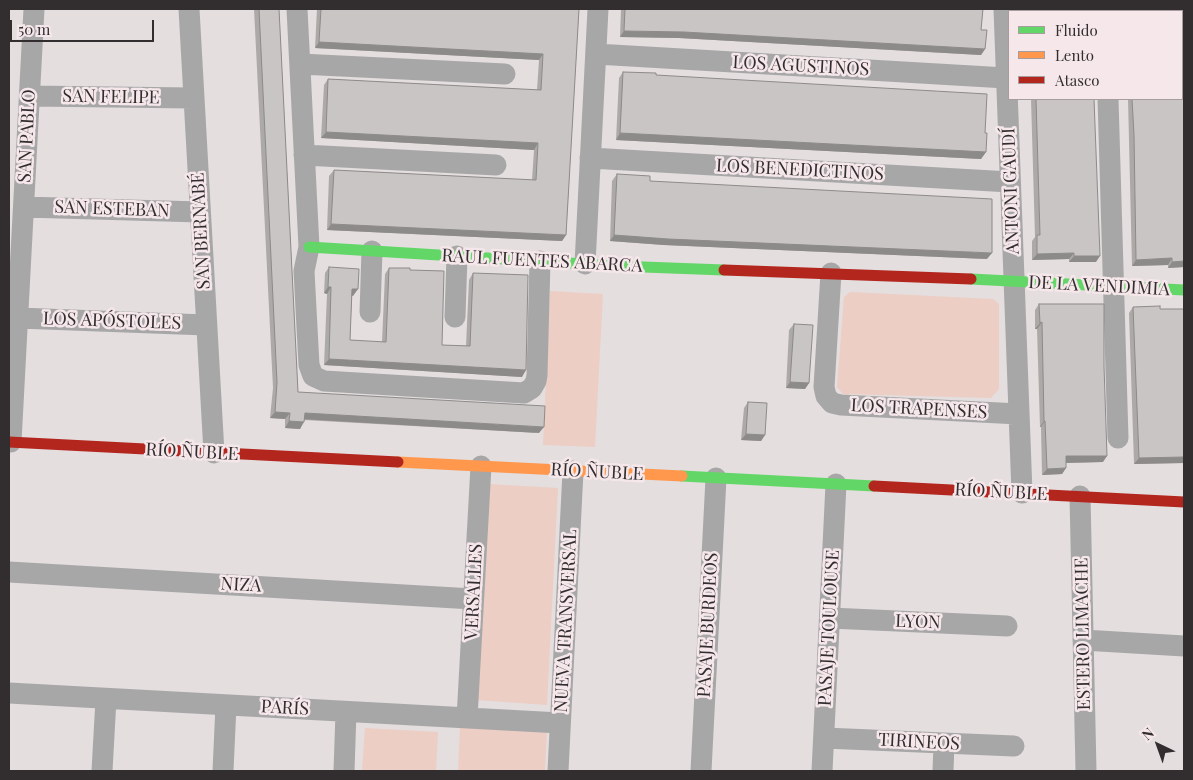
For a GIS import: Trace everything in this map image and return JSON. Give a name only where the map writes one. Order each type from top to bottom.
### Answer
[{"type":"street","name":"SAN PABLO","points":[[10,442],[34,9]]},
{"type":"street","name":"SAN BERNABÉ","points":[[189,9],[214,453]]},
{"type":"street","points":[[297,9],[309,248],[304,271],[309,365],[313,376],[318,380],[324,381],[520,394],[529,390],[536,382],[540,261]]},
{"type":"street","points":[[584,264],[598,9]]},
{"type":"street","name":"ANTONI GAUDÍ","points":[[1004,9],[1022,493]]},
{"type":"street","name":"LOS AGUSTINOS","points":[[596,54],[1006,78]]},
{"type":"street","points":[[300,64],[505,74]]},
{"type":"street","name":"SAN FELIPE","points":[[30,96],[193,98]]},
{"type":"street","points":[[1108,100],[1118,438]]},
{"type":"street","points":[[304,155],[496,165]]},
{"type":"street","name":"LOS BENEDICTINOS","points":[[590,158],[1010,182]]},
{"type":"street","name":"SAN ESTEBAN","points":[[24,207],[200,212]]},
{"type":"street","name":"RAUL FUENTES ABARCA","points":[[309,248],[584,264],[1014,281]]},
{"type":"street","points":[[370,312],[372,251]]},
{"type":"street","points":[[455,317],[457,256]]},
{"type":"street","name":"LOS TRAPENSES","points":[[831,273],[824,387],[826,396],[832,403],[1019,414]]},
{"type":"street","name":"DE LA VENDIMIA","points":[[1014,281],[1184,290]]},
{"type":"street","name":"LOS APÓSTOLES","points":[[18,318],[206,325]]},
{"type":"street","name":"RÍO ÑUBLE","points":[[10,442],[1184,502]]},
{"type":"street","name":"VERSALLES","points":[[467,718],[481,466]]},
{"type":"street","name":"NUEVA TRANSVERSAL","points":[[558,771],[573,471]]},
{"type":"street","name":"PASAJE BURDEOS","points":[[701,771],[716,478]]},
{"type":"street","name":"PASAJE TOULOUSE","points":[[822,771],[836,484]]},
{"type":"street","name":"ESTERO LIMACHE","points":[[1080,496],[1086,771]]},
{"type":"street","name":"NIZA","points":[[9,572],[474,599]]},
{"type":"street","name":"LYON","points":[[830,618],[1007,626]]},
{"type":"street","points":[[1084,640],[1184,646]]},
{"type":"street","name":"PARÍS","points":[[9,693],[560,723]]},
{"type":"street","points":[[102,771],[106,699]]},
{"type":"street","points":[[223,771],[226,705]]},
{"type":"street","points":[[344,771],[346,712]]},
{"type":"street","name":"TIRINEOS","points":[[824,738],[1014,746]]},
{"type":"street","points":[[943,771],[944,743]]},
{"type":"shaded area","points":[[550,291],[603,294],[595,447],[543,445]]},
{"type":"shaded area","points":[[850,292],[993,299],[999,304],[999,389],[991,398],[843,394],[837,387],[844,297]]},
{"type":"shaded area","points":[[488,484],[558,488],[547,705],[476,700]]},
{"type":"shaded area","points":[[460,725],[547,728],[545,771],[458,771]]},
{"type":"shaded area","points":[[365,728],[438,732],[436,771],[362,771]]},
{"type":"building","points":[[259,9],[279,9],[298,392],[545,406],[544,427],[305,413],[304,422],[289,421],[290,413],[275,412],[277,382]]},
{"type":"building","points":[[321,9],[579,9],[566,235],[331,224],[334,170],[536,180],[538,143],[326,132],[328,79],[541,90],[543,54],[319,42]]},
{"type":"building","points":[[625,9],[983,9],[981,30],[987,30],[985,49],[684,32],[624,31]]},
{"type":"building","points":[[1033,9],[1091,9],[1091,10]]},
{"type":"building","points":[[1184,9],[1184,261],[1172,262],[1172,258],[1136,260],[1132,100],[1183,100],[1183,10],[1128,10]]},
{"type":"building","points":[[623,72],[987,94],[986,152],[620,133]]},
{"type":"building","points":[[1036,100],[1094,100],[1100,256],[1074,256],[1074,253],[1037,254],[1037,235],[1040,235]]},
{"type":"building","points":[[617,174],[650,176],[650,181],[992,199],[992,253],[614,235]]},
{"type":"building","points":[[329,267],[359,269],[358,289],[352,289],[350,340],[386,342],[389,268],[444,271],[442,345],[470,346],[473,273],[528,275],[526,370],[329,359],[331,287],[328,287]]},
{"type":"building","points":[[1039,304],[1104,304],[1107,456],[1066,456],[1066,468],[1047,469],[1042,322],[1040,323]]},
{"type":"building","points":[[1160,306],[1160,309],[1184,309],[1184,457],[1139,458],[1133,307]]},
{"type":"building","points":[[794,324],[813,325],[809,383],[790,382]]},
{"type":"building","points":[[748,402],[767,403],[765,435],[746,434]]},
{"type":"traffic: fast","points":[[309,247],[617,266],[724,270]]},
{"type":"traffic: fast","points":[[971,279],[1184,290]]},
{"type":"traffic: fast","points":[[682,476],[874,486]]},
{"type":"traffic: slow","points":[[398,462],[682,476]]},
{"type":"traffic: jam","points":[[724,270],[971,279]]},
{"type":"traffic: jam","points":[[9,442],[398,462]]},
{"type":"traffic: jam","points":[[874,486],[1184,502]]}]
